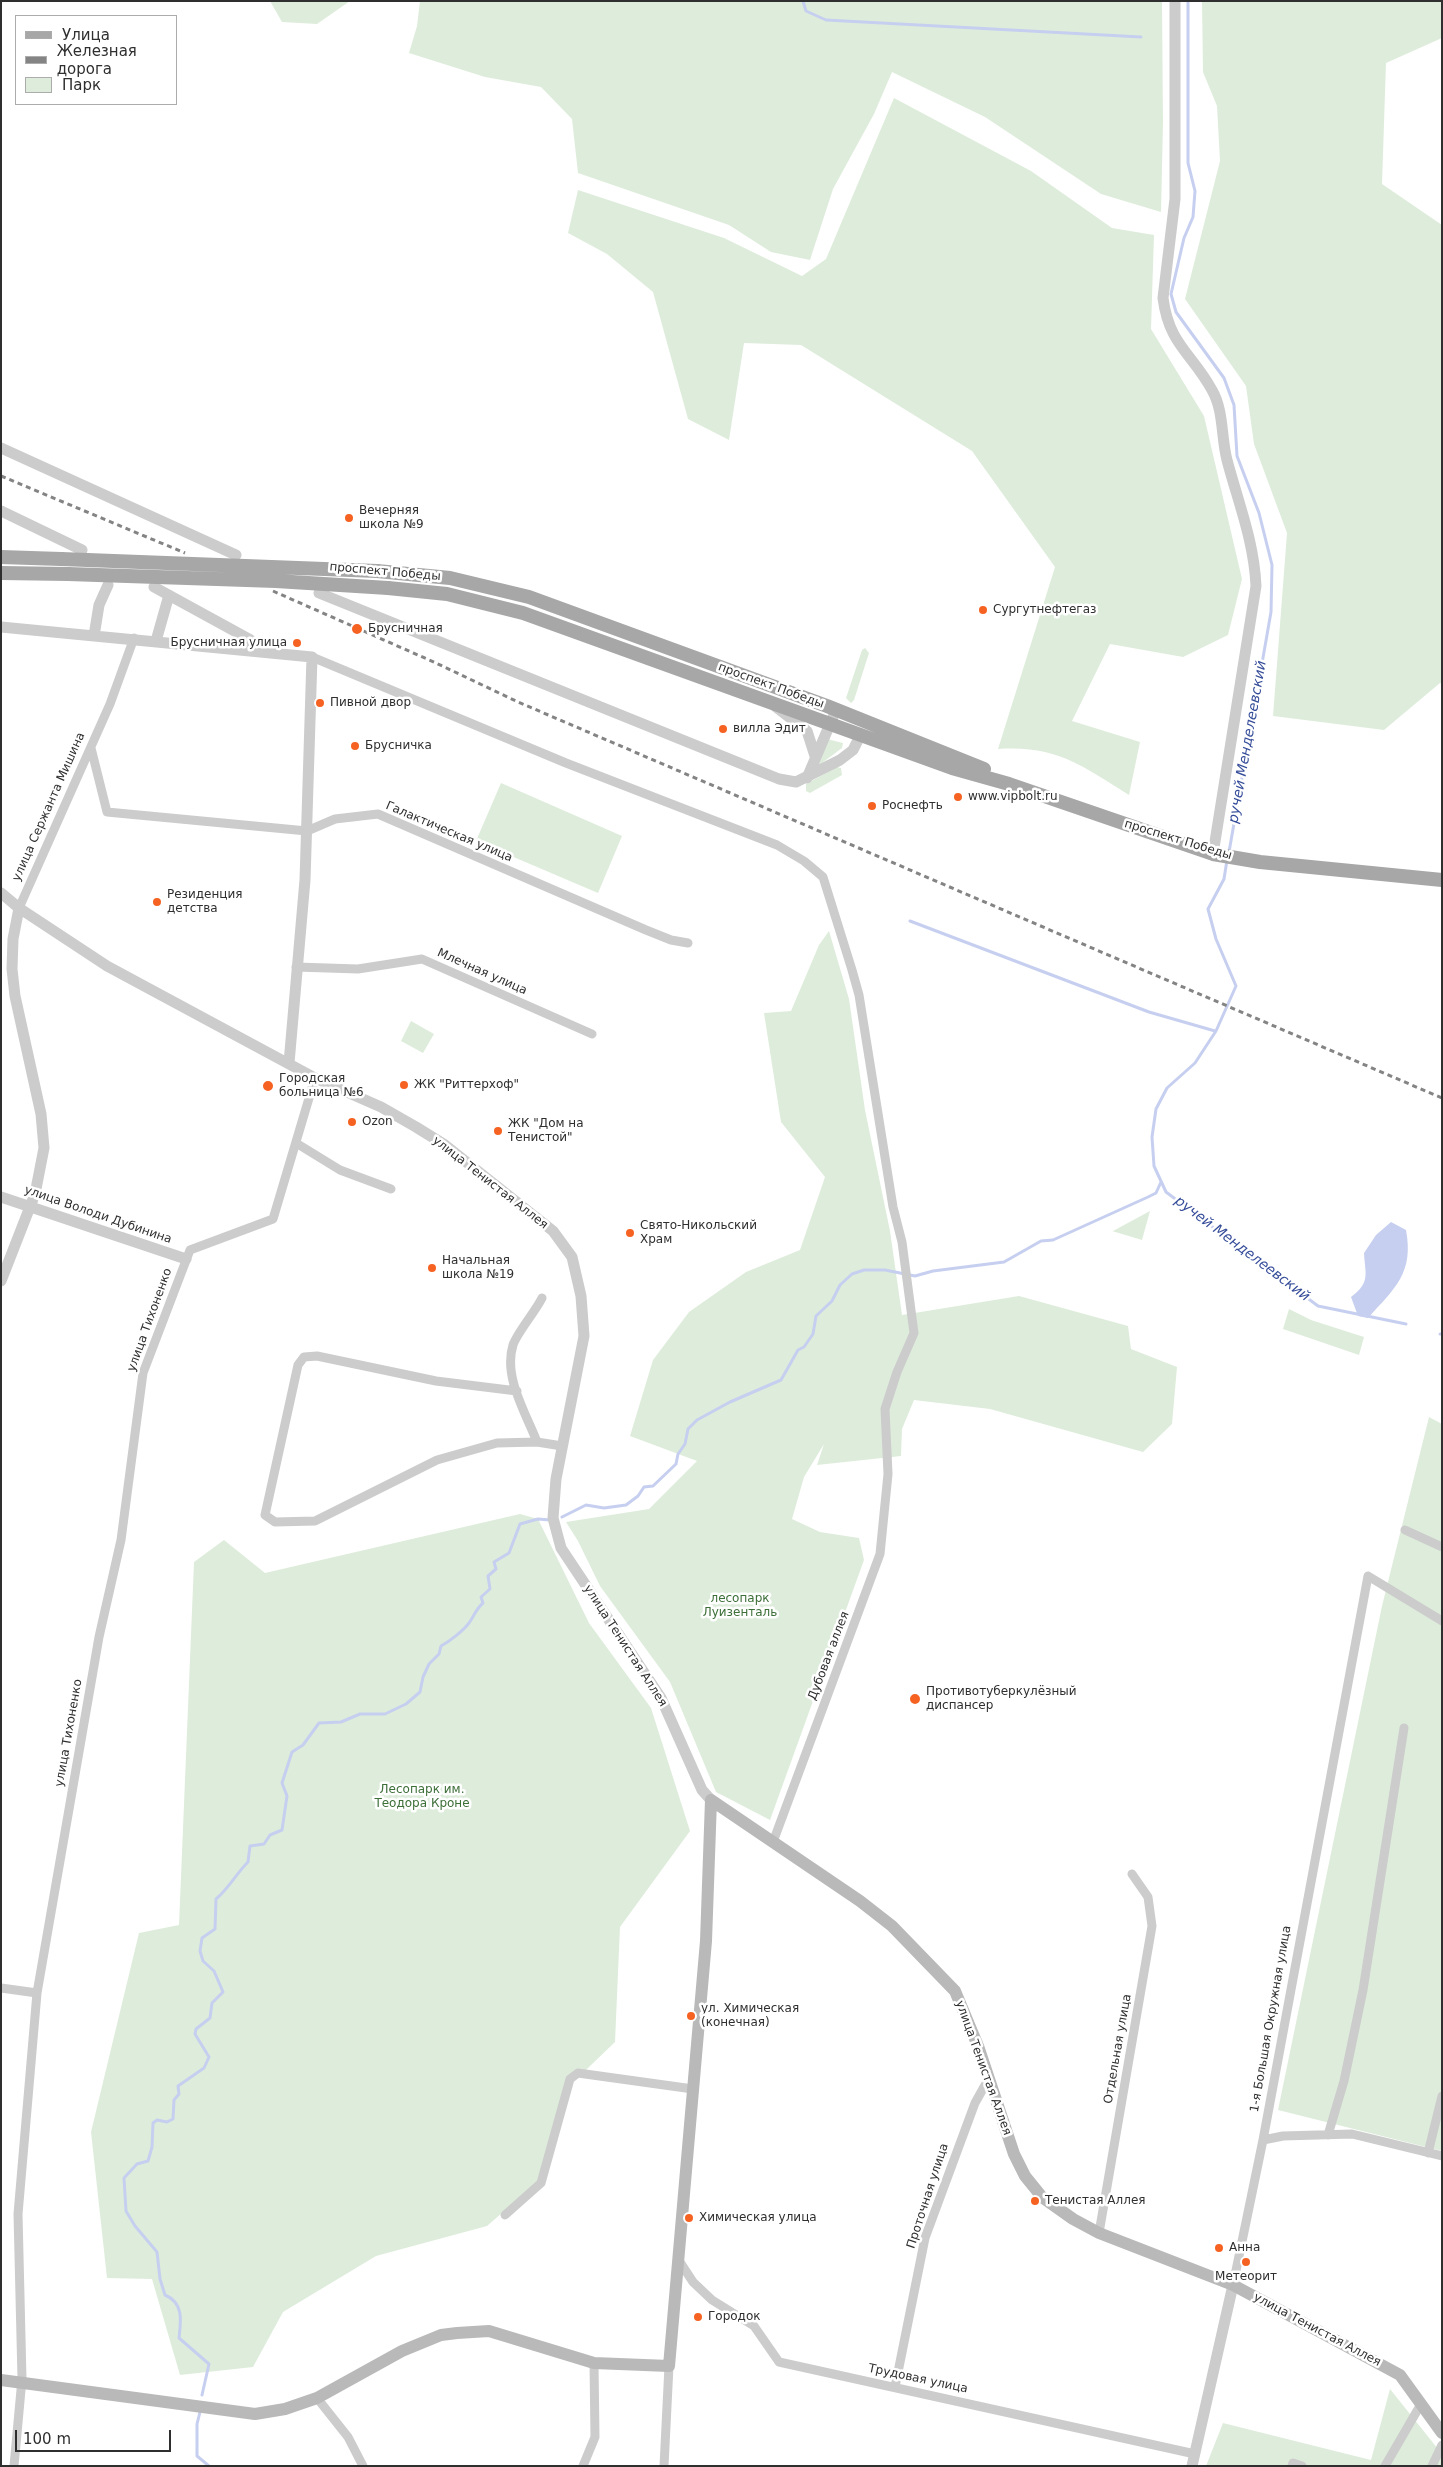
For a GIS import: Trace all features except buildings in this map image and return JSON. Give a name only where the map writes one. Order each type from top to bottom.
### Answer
[{"type":"main road","name":"проспект Победы","points":[[1,557],[377,571],[450,578],[529,597],[833,717],[991,772],[1009,784]]},
{"type":"main road","name":"проспект Победы","points":[[1,573],[276,581],[388,588],[447,594],[523,613],[770,701],[833,717],[861,734],[952,768],[1009,784],[1213,854],[1442,880]]},
{"type":"main road","name":"улица Тенистая Аллея","points":[[711,1800],[867,1906],[892,1926],[955,1991],[989,2078],[1014,2154],[1025,2176],[1042,2197],[1073,2219],[1099,2233],[1233,2285],[1400,2375],[1442,2433]]},
{"type":"main road","points":[[1,2380],[256,2414],[285,2409],[317,2398],[402,2351],[441,2336],[457,2333],[490,2331],[594,2364],[670,2366],[706,1941],[711,1800]]},
{"type":"street","points":[[1175,1],[1175,199],[1162,298],[1169,328],[1212,390],[1219,408],[1227,459],[1252,542],[1256,573],[1256,586],[1213,854]]},
{"type":"street","points":[[1,448],[236,555]]},
{"type":"street","points":[[1,511],[82,550]]},
{"type":"street","points":[[94,636],[99,605],[108,585]]},
{"type":"street","points":[[154,587],[249,639],[264,652]]},
{"type":"street","points":[[319,593],[779,779],[796,782],[807,778],[853,750],[861,734]]},
{"type":"street","points":[[156,641],[169,595]]},
{"type":"street","points":[[1,627],[134,638],[312,657],[307,831],[289,1063]]},
{"type":"street","name":"улица Сержанта Мишина","points":[[1,1281],[30,1207],[44,1148],[42,1114],[15,996],[12,969],[12,939],[19,908],[110,704],[134,638]]},
{"type":"street","name":"Дубовая аллея","points":[[312,657],[717,824],[777,845],[804,861],[823,877],[859,995],[885,1163],[905,1268],[914,1333],[897,1372],[885,1409],[888,1474],[880,1554],[773,1842]]},
{"type":"street","points":[[770,701],[780,712],[794,719],[806,730],[815,756]]},
{"type":"street","name":"проспект Победы","points":[[807,778],[833,717]]},
{"type":"street","name":"Галактическая улица","points":[[91,748],[107,812],[307,831],[335,819],[378,814],[671,940],[688,943]]},
{"type":"street","name":"улица Тенистая Аллея","points":[[1,893],[19,908],[106,966],[315,1078],[381,1107],[445,1145],[553,1231],[572,1257],[581,1296],[584,1336],[556,1479],[553,1518],[561,1548],[661,1698],[702,1790],[711,1800]]},
{"type":"street","name":"Млечная улица","points":[[296,967],[358,969],[422,959],[592,1034]]},
{"type":"street","name":"улица Тихоненко","points":[[14,2466],[22,2384],[18,2214],[37,1993],[99,1637],[121,1540],[142,1373],[190,1250],[273,1219],[315,1078]]},
{"type":"street","points":[[296,1143],[340,1170],[391,1189]]},
{"type":"street","name":"улица Володи Дубинина","points":[[1,1197],[186,1259]]},
{"type":"street","points":[[537,1442],[517,1391],[511,1369],[513,1344],[542,1298]]},
{"type":"street","points":[[517,1391],[436,1381],[317,1356],[304,1357],[298,1365],[265,1515],[275,1522],[315,1521],[437,1460],[497,1443],[537,1442],[562,1446]]},
{"type":"street","points":[[1405,1530],[1442,1547]]},
{"type":"street","name":"1-я Большая Окружная улица","points":[[1194,2460],[1263,2140],[1368,1576],[1442,1621]]},
{"type":"street","points":[[1328,2135],[1344,2081],[1363,1990],[1404,1728]]},
{"type":"street","name":"Отдельная улица","points":[[1099,2233],[1152,1926],[1148,1897],[1132,1874]]},
{"type":"street","points":[[1,1988],[37,1993]]},
{"type":"street","points":[[505,2215],[541,2183],[573,2075],[578,2073],[693,2089]]},
{"type":"street","name":"Проточная улица","points":[[895,2387],[924,2238],[975,2103],[989,2078]]},
{"type":"street","points":[[1428,2153],[1442,2096]]},
{"type":"street","points":[[1263,2140],[1283,2136],[1352,2134],[1442,2156]]},
{"type":"street","name":"Трудовая улица","points":[[678,2258],[693,2282],[712,2300],[754,2326],[779,2362],[895,2387],[1194,2460]]},
{"type":"street","points":[[583,2466],[594,2437],[594,2364]]},
{"type":"street","points":[[664,2466],[670,2366]]},
{"type":"street","points":[[317,2398],[348,2437],[363,2466]]},
{"type":"street","points":[[1385,2466],[1421,2404]]},
{"type":"street","points":[[1432,2466],[1442,2445]]},
{"type":"street","points":[[1292,2466],[1293,2463],[1302,2466]]},
{"type":"green space","points":[[270,1],[350,1],[317,24],[282,22]]},
{"type":"green space","points":[[420,1],[1162,1],[1163,123],[1161,212],[1101,194],[985,117],[892,72],[874,114],[833,189],[810,260],[771,252],[729,225],[578,173],[572,119],[541,87],[485,77],[409,53],[417,26]]},
{"type":"green space","points":[[1202,1],[1442,1],[1442,38],[1386,63],[1382,184],[1442,225],[1442,684],[1440,683],[1384,730],[1273,716],[1287,533],[1254,444],[1246,386],[1185,299],[1220,161],[1217,106],[1203,72]]},
{"type":"green space","points":[[894,98],[1031,171],[1112,228],[1154,235],[1151,329],[1204,416],[1242,579],[1228,635],[1183,657],[1110,644],[1072,721],[1140,742],[1129,795],[1097,775],[1053,754],[1037,750],[998,749],[1055,567],[972,451],[801,345],[744,343],[729,440],[688,419],[653,292],[607,254],[568,233],[578,190],[724,238],[802,276],[826,259]]},
{"type":"green space","points":[[865,648],[869,653],[854,700],[851,703],[846,698],[862,650]]},
{"type":"green space","points":[[827,739],[843,743],[842,748],[818,766]]},
{"type":"green space","points":[[837,767],[841,768],[842,775],[810,793],[806,791],[806,784]]},
{"type":"green space","points":[[501,783],[622,836],[598,893],[476,841]]},
{"type":"green space","name":"лесопарк Луизенталь","points":[[829,931],[849,999],[865,1110],[890,1231],[902,1315],[1019,1296],[1128,1326],[1131,1349],[1177,1367],[1172,1424],[1143,1452],[990,1409],[914,1400],[902,1429],[901,1456],[817,1465],[824,1444],[804,1477],[792,1519],[820,1532],[859,1538],[864,1560],[770,1820],[716,1792],[670,1682],[600,1586],[578,1541],[566,1522],[649,1509],[697,1461],[630,1436],[653,1360],[689,1312],[746,1272],[800,1250],[825,1177],[781,1122],[764,1013],[791,1011],[819,945]]},
{"type":"green space","points":[[411,1021],[434,1034],[423,1053],[401,1041]]},
{"type":"green space","points":[[1150,1211],[1142,1240],[1112,1231],[1113,1231]]},
{"type":"green space","points":[[1289,1309],[1311,1320],[1364,1337],[1359,1355],[1283,1329]]},
{"type":"green space","points":[[1429,1417],[1442,1424],[1442,2151],[1278,2110],[1382,1606]]},
{"type":"green space","name":"Лесопарк им. Теодора Кроне","points":[[520,1514],[538,1519],[589,1623],[651,1708],[690,1831],[620,1927],[615,2042],[562,2093],[542,2178],[487,2226],[376,2256],[283,2312],[253,2367],[180,2375],[152,2279],[107,2278],[91,2132],[139,1933],[179,1925],[194,1562],[224,1540],[265,1573]]},
{"type":"green space","points":[[1390,2389],[1442,2454],[1442,2466],[1206,2466],[1223,2423],[1371,2460]]},
{"type":"water","points":[[1391,1222],[1406,1230],[1408,1245],[1405,1269],[1394,1288],[1368,1318],[1358,1316],[1351,1297],[1362,1287],[1364,1282],[1366,1272],[1364,1253],[1376,1235]]},
{"type":"waterway","points":[[803,1],[806,11],[826,20],[1141,37]]},
{"type":"waterway","name":"ручей Менделеевский","points":[[1188,1],[1188,163],[1195,191],[1193,217],[1184,238],[1171,294],[1176,312],[1224,378],[1234,405],[1237,456],[1259,513],[1272,565],[1271,612],[1229,852]]},
{"type":"waterway","name":"ручей Менделеевский","points":[[1227,860],[1224,879],[1208,909],[1216,939],[1236,986],[1216,1031],[1195,1063],[1167,1088],[1156,1109],[1152,1137],[1154,1166],[1166,1192],[1318,1306],[1406,1324]]},
{"type":"waterway","points":[[910,921],[1149,1012],[1215,1031]]},
{"type":"waterway","points":[[562,1517],[586,1505],[604,1508],[626,1505],[638,1496],[644,1487],[653,1486],[676,1464],[678,1454],[685,1444],[688,1429],[697,1420],[730,1402],[781,1380],[798,1350],[804,1347],[813,1334],[816,1316],[832,1301],[840,1285],[852,1274],[864,1270],[885,1270],[915,1276],[933,1271],[1004,1262],[1041,1241],[1053,1240],[1156,1193],[1161,1182]]},
{"type":"waterway","points":[[202,2395],[209,2364],[179,2338],[180,2313],[171,2298],[165,2295],[160,2279],[157,2252],[135,2226],[126,2211],[124,2178],[137,2164],[148,2161],[152,2147],[153,2123],[157,2120],[167,2122],[173,2119],[174,2100],[179,2094],[178,2086],[204,2068],[209,2057],[195,2034],[196,2029],[210,2018],[212,2003],[223,1992],[214,1971],[203,1961],[200,1951],[202,1938],[215,1929],[216,1899],[248,1862],[250,1846],[264,1844],[270,1835],[282,1830],[287,1796],[282,1783],[292,1752],[303,1745],[319,1723],[341,1722],[360,1714],[385,1714],[406,1704],[420,1692],[423,1677],[429,1664],[439,1654],[441,1646],[452,1639],[469,1623],[483,1603],[481,1597],[490,1589],[488,1576],[496,1569],[494,1562],[509,1553],[520,1524],[538,1519],[550,1520]]},
{"type":"waterway","points":[[200,2412],[197,2424],[197,2456],[209,2466]]},
{"type":"railway","points":[[1,476],[185,553]]},
{"type":"railway","points":[[273,591],[436,663],[518,702],[1442,1098]]},
{"type":"place","name":"Вечерняя школа №9","points":[[349,518]]},
{"type":"place","name":"Сургутнефтегаз","points":[[983,610]]},
{"type":"place","name":"Брусничная","points":[[357,629]]},
{"type":"place","name":"Брусничная улица","points":[[297,643]]},
{"type":"place","name":"Пивной двор","points":[[320,703]]},
{"type":"place","name":"вилла Эдит","points":[[723,729]]},
{"type":"place","name":"Брусничка","points":[[355,746]]},
{"type":"place","name":"www.vipbolt.ru","points":[[958,797]]},
{"type":"place","name":"Роснефть","points":[[872,806]]},
{"type":"place","name":"Резиденция детства","points":[[157,902]]},
{"type":"place","name":"ЖК \"Риттерхоф\"","points":[[404,1085]]},
{"type":"place","name":"Городская больница №6","points":[[268,1086]]},
{"type":"place","name":"Ozon","points":[[352,1122]]},
{"type":"place","name":"ЖК \"Дом на Тенистой\"","points":[[498,1131]]},
{"type":"place","name":"Свято-Никольский Храм","points":[[630,1233]]},
{"type":"place","name":"Начальная школа №19","points":[[432,1268]]},
{"type":"place","name":"Противотуберкулёзный диспансер","points":[[915,1699]]},
{"type":"place","name":"ул. Химическая (конечная)","points":[[691,2016]]},
{"type":"place","name":"Тенистая Аллея","points":[[1035,2201]]},
{"type":"place","name":"Химическая улица","points":[[689,2218]]},
{"type":"place","name":"Анна","points":[[1219,2248]]},
{"type":"place","name":"Метеорит","points":[[1246,2262]]},
{"type":"place","name":"Городок","points":[[698,2317]]}]
